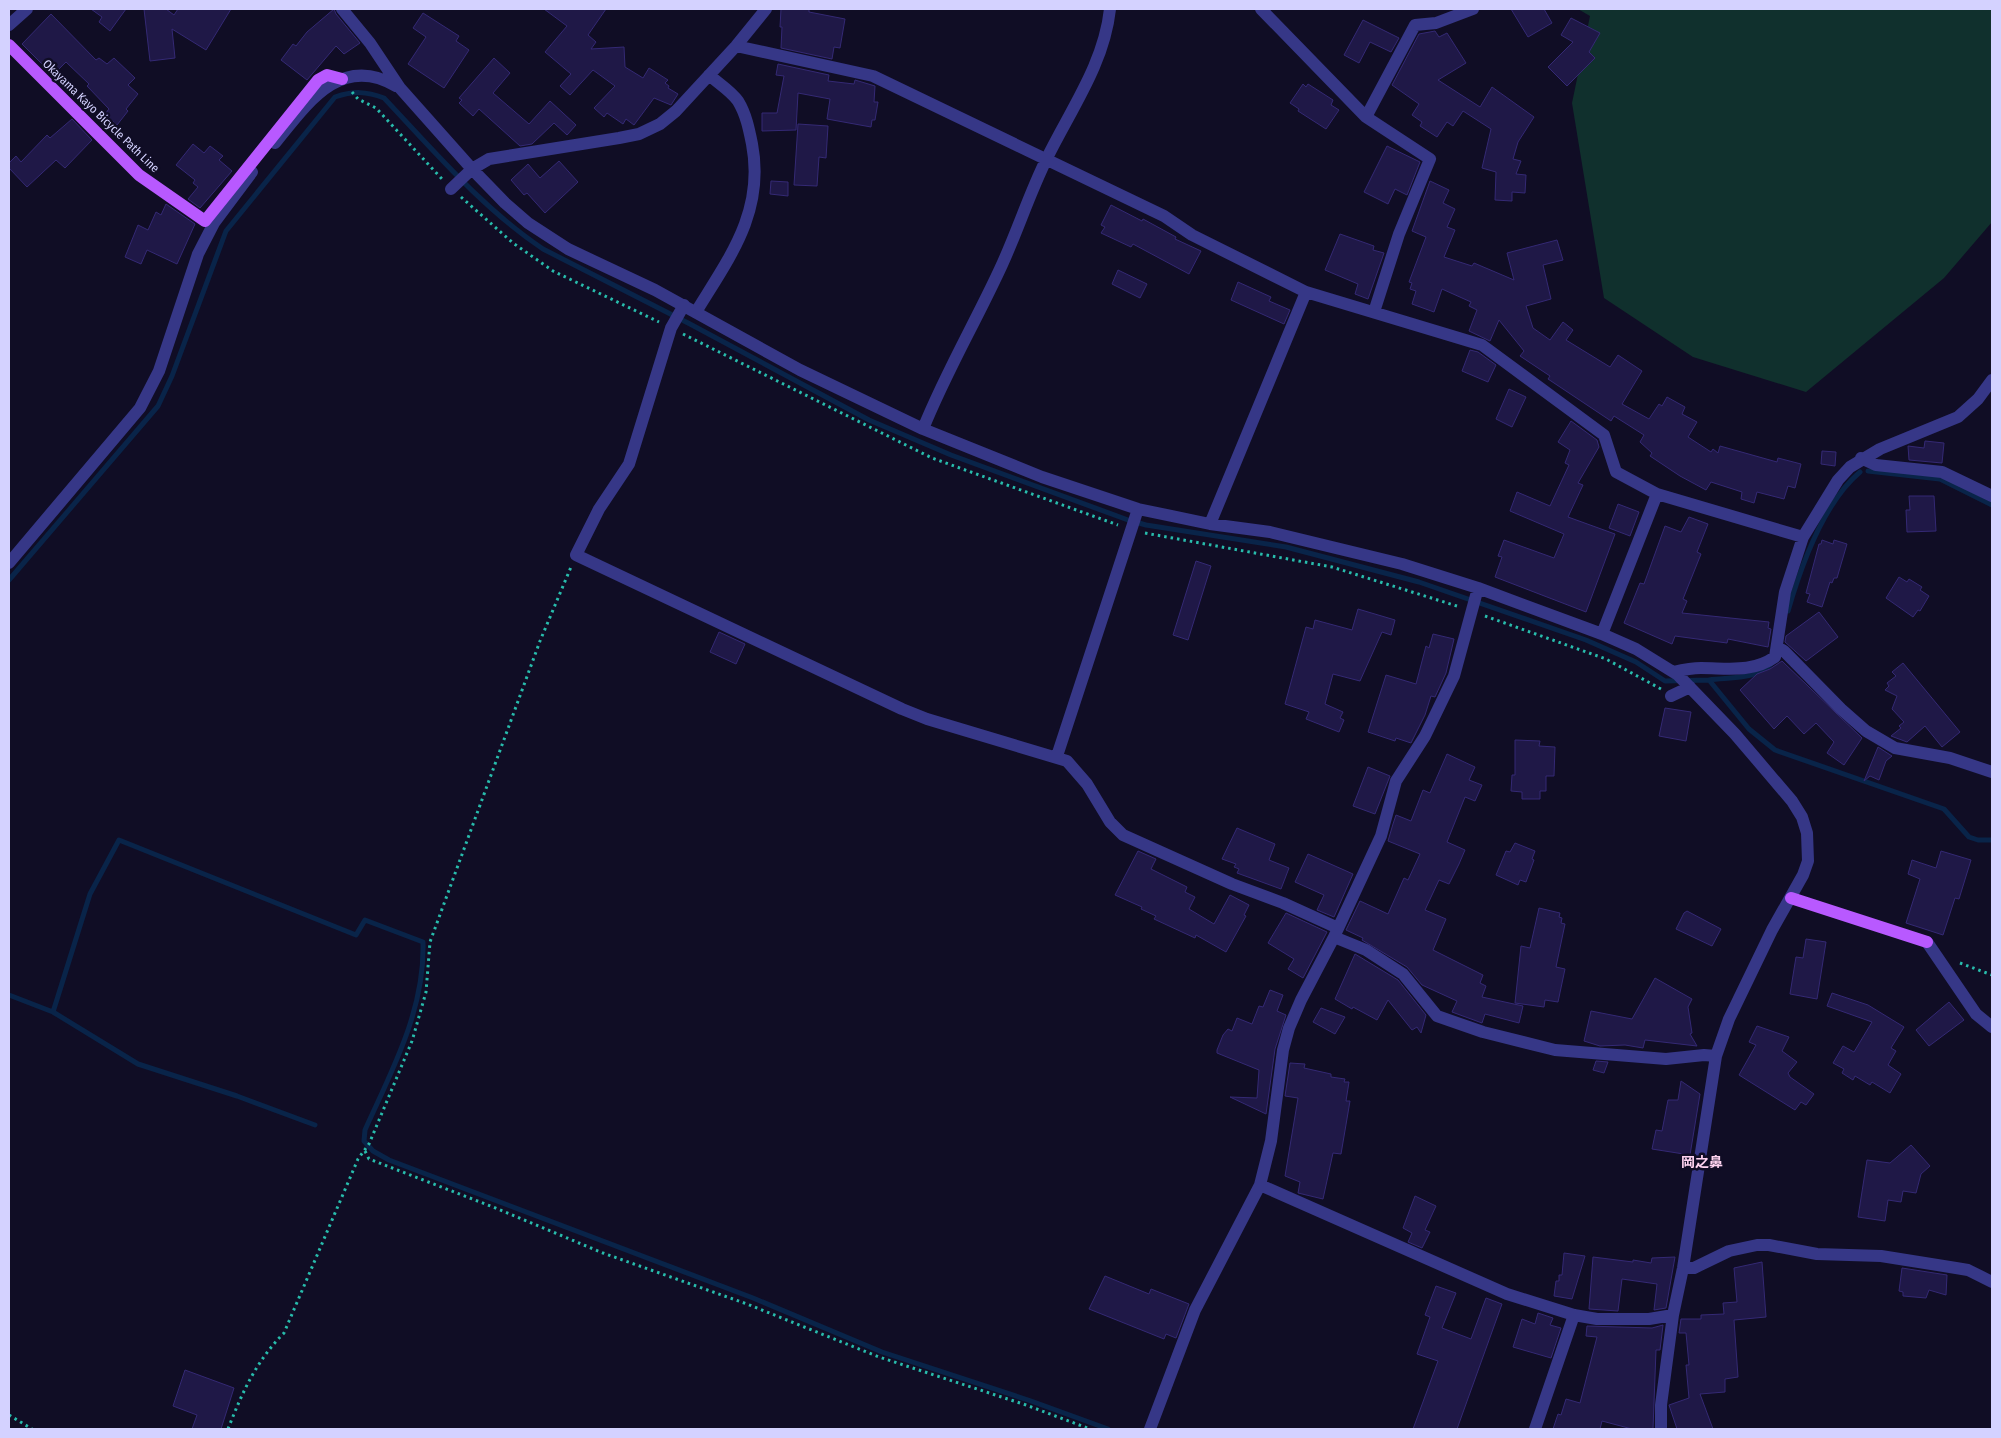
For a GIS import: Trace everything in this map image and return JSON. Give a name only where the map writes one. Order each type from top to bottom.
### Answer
[{"type":"main road","name":"Okayama Kayo Bicycle Path Line","points":[[9,45],[139,175],[205,221]]},
{"type":"main road","points":[[205,221],[318,80],[327,75],[333,75],[342,79]]},
{"type":"main road","points":[[1790,898],[1926,942]]},
{"type":"street","points":[[9,25],[27,9]]},
{"type":"street","points":[[342,9],[370,43],[461,179],[505,203],[528,223],[568,249],[679,313],[696,312],[800,370],[923,430],[1135,516],[1270,532],[1328,545],[1475,597],[1602,634],[1636,649],[1676,673],[1690,686],[1779,785],[1802,817],[1807,833],[1808,861],[1803,875],[1772,930],[1729,1019],[1716,1056],[1683,1268],[1673,1315],[1661,1405],[1661,1429]]},
{"type":"street","points":[[461,179],[489,159],[639,134],[660,124],[676,111],[736,46],[766,9]]},
{"type":"street","points":[[923,430],[942,382],[1000,270],[1047,158],[1088,83],[1107,28],[1110,9]]},
{"type":"street","points":[[1261,9],[1366,117],[1430,159],[1399,234],[1374,312]]},
{"type":"street","points":[[1366,117],[1415,25],[1436,23],[1473,9]]},
{"type":"street","points":[[736,46],[873,76],[1047,158],[1164,216],[1192,235],[1306,292],[1482,345],[1604,435],[1616,472],[1657,494],[1803,538]]},
{"type":"street","points":[[696,312],[740,239],[751,211],[755,183],[754,157],[748,124],[737,100],[709,75]]},
{"type":"street","points":[[9,563],[140,408],[159,371],[198,254],[214,223],[250,175],[318,92],[342,79],[376,77],[383,78],[400,88]]},
{"type":"street","points":[[179,311],[181,282],[205,221]]},
{"type":"street","points":[[1210,524],[1306,292]]},
{"type":"street","points":[[679,313],[629,464],[599,509],[576,555],[902,709],[936,722],[1058,756],[1074,767],[1110,822],[1123,835],[1232,884],[1283,903],[1366,950],[1403,974],[1437,1016],[1483,1032],[1556,1050],[1666,1059],[1704,1055],[1716,1056]]},
{"type":"street","points":[[1676,673],[1701,668],[1729,670],[1759,666],[1775,657],[1781,649],[1780,614],[1785,592],[1803,538],[1838,480],[1861,458],[1958,417],[1978,399],[1992,380]]},
{"type":"street","points":[[1861,458],[1876,465],[1942,472],[1992,496]]},
{"type":"street","points":[[1602,634],[1657,494]]},
{"type":"street","points":[[1058,756],[1135,516]]},
{"type":"street","points":[[1150,1429],[1195,1310],[1260,1186],[1271,1141],[1283,1050],[1289,1028],[1381,836],[1396,781],[1425,736],[1454,676],[1475,597]]},
{"type":"street","points":[[1781,649],[1841,709],[1866,731],[1895,748],[1950,758],[1992,772]]},
{"type":"street","points":[[1672,696],[1690,686]]},
{"type":"street","points":[[1926,942],[1976,1014],[1992,1027]]},
{"type":"street","points":[[1260,1186],[1507,1294],[1574,1315],[1597,1319],[1649,1319],[1673,1315]]},
{"type":"street","points":[[1683,1268],[1694,1268],[1729,1250],[1743,1246],[1769,1245],[1817,1254],[1881,1256],[1956,1268],[1992,1282]]},
{"type":"street","points":[[1535,1429],[1574,1315]]},
{"type":"path","points":[[228,1429],[244,1387],[268,1349],[284,1334],[354,1168],[367,1147],[412,1041],[424,1000],[430,942],[540,641],[576,555]]},
{"type":"path","points":[[367,1147],[369,1160],[493,1207],[603,1252],[747,1304],[879,1357],[1026,1405],[1090,1429]]},
{"type":"path","points":[[9,1415],[32,1429]]},
{"type":"green space","points":[[1578,9],[1992,9],[1992,222],[1944,278],[1806,392],[1693,357],[1604,298],[1572,103],[1590,16]]},
{"type":"building","points":[[91,9],[126,9],[110,31],[99,22],[102,17]]},
{"type":"building","points":[[144,9],[166,9],[174,15],[178,9],[231,9],[206,50],[172,29],[175,58],[150,61]]},
{"type":"building","points":[[334,9],[360,43],[344,54],[336,46],[307,80],[281,60],[293,44],[296,46],[307,32]]},
{"type":"building","points":[[544,9],[606,9],[588,35],[596,42],[591,49],[624,47],[625,67],[643,78],[649,68],[668,80],[665,83],[669,86],[668,88],[678,94],[671,105],[654,98],[634,125],[626,119],[623,124],[607,113],[604,117],[594,108],[615,86],[593,70],[570,95],[560,86],[571,74],[545,52],[567,26]]},
{"type":"building","points":[[781,9],[809,9],[809,12],[845,19],[840,48],[834,47],[832,59],[781,48]]},
{"type":"building","points":[[1511,9],[1544,9],[1552,23],[1528,37]]},
{"type":"building","points":[[423,13],[459,36],[456,41],[469,50],[444,88],[408,64],[426,37],[413,28]]},
{"type":"building","points":[[51,14],[96,60],[99,58],[107,64],[114,58],[135,78],[128,85],[138,94],[126,109],[128,111],[117,125],[105,114],[109,109],[87,86],[89,84],[66,62],[53,75],[22,44]]},
{"type":"building","points":[[1571,18],[1600,33],[1589,52],[1595,58],[1567,86],[1548,67],[1573,42],[1561,35]]},
{"type":"building","points":[[1363,20],[1399,38],[1391,52],[1370,42],[1359,63],[1344,55]]},
{"type":"building","points":[[1435,31],[1439,37],[1447,33],[1466,63],[1438,80],[1480,107],[1492,87],[1534,117],[1518,142],[1513,159],[1521,161],[1516,174],[1526,175],[1525,193],[1512,192],[1512,201],[1495,200],[1496,172],[1482,168],[1491,129],[1463,111],[1453,126],[1447,122],[1437,137],[1420,126],[1422,122],[1412,115],[1419,104],[1392,85],[1419,34]]},
{"type":"building","points":[[494,58],[510,73],[493,93],[529,124],[550,101],[576,125],[567,135],[554,123],[532,144],[520,146],[479,109],[473,116],[459,103],[462,100],[459,98]]},
{"type":"building","points":[[778,64],[829,75],[828,81],[854,84],[855,80],[875,86],[874,102],[878,102],[875,120],[872,120],[871,127],[827,119],[830,99],[798,93],[796,130],[762,131],[762,113],[777,113],[784,76],[776,75]]},
{"type":"building","points":[[1303,84],[1306,87],[1308,84],[1333,100],[1331,105],[1339,110],[1326,129],[1298,111],[1299,109],[1290,103]]},
{"type":"building","points":[[72,119],[92,140],[65,168],[56,160],[27,187],[9,168],[9,163],[16,156],[21,162],[47,135],[50,138]]},
{"type":"building","points":[[798,124],[828,126],[826,158],[819,157],[817,186],[794,185]]},
{"type":"building","points":[[193,144],[204,153],[210,146],[223,156],[219,160],[232,171],[200,208],[188,199],[198,187],[193,183],[195,180],[176,165]]},
{"type":"building","points":[[1387,146],[1420,162],[1407,195],[1395,189],[1388,204],[1364,192]]},
{"type":"building","points":[[559,161],[578,182],[545,213],[527,193],[524,195],[511,180],[528,164],[540,178]]},
{"type":"building","points":[[771,181],[788,182],[788,196],[770,194]]},
{"type":"building","points":[[1430,181],[1449,190],[1443,203],[1455,209],[1447,227],[1455,230],[1444,257],[1472,266],[1474,263],[1514,280],[1507,253],[1557,240],[1563,260],[1543,265],[1551,299],[1526,306],[1533,328],[1550,340],[1563,322],[1573,330],[1566,340],[1610,367],[1618,355],[1642,371],[1622,404],[1649,419],[1659,404],[1662,406],[1667,397],[1685,407],[1682,414],[1697,422],[1688,437],[1711,452],[1713,449],[1718,453],[1720,446],[1777,462],[1778,458],[1801,464],[1795,488],[1788,486],[1784,499],[1757,492],[1754,503],[1741,499],[1742,492],[1711,482],[1706,490],[1680,476],[1650,456],[1652,453],[1640,442],[1644,435],[1614,416],[1611,421],[1548,379],[1550,376],[1520,356],[1524,351],[1499,320],[1490,341],[1469,331],[1477,310],[1469,306],[1471,302],[1442,289],[1434,312],[1412,304],[1416,291],[1410,289],[1412,283],[1409,282],[1426,237],[1412,231]]},
{"type":"building","points":[[166,204],[195,224],[177,264],[147,250],[141,264],[125,257],[138,225],[148,230],[156,212],[161,215]]},
{"type":"building","points":[[1111,205],[1142,221],[1143,219],[1176,237],[1175,239],[1201,251],[1189,274],[1133,244],[1131,247],[1101,233],[1105,227],[1101,225]]},
{"type":"building","points":[[1340,234],[1374,246],[1373,250],[1384,253],[1368,299],[1355,294],[1358,284],[1325,270]]},
{"type":"building","points":[[1118,270],[1147,284],[1140,298],[1112,284]]},
{"type":"building","points":[[1238,282],[1271,297],[1269,301],[1290,310],[1284,324],[1231,300]]},
{"type":"building","points":[[1470,350],[1478,352],[1496,365],[1488,382],[1462,371]]},
{"type":"building","points":[[1509,389],[1526,397],[1512,427],[1496,419]]},
{"type":"building","points":[[1571,421],[1597,440],[1599,447],[1578,483],[1583,485],[1568,517],[1615,534],[1586,612],[1495,577],[1502,557],[1498,556],[1504,540],[1554,558],[1564,534],[1510,511],[1517,492],[1550,506],[1569,465],[1565,463],[1570,450],[1558,442]]},
{"type":"building","points":[[1925,441],[1944,443],[1942,463],[1909,460],[1908,446],[1924,448]]},
{"type":"building","points":[[1822,451],[1836,452],[1835,466],[1821,464]]},
{"type":"building","points":[[1909,496],[1934,496],[1936,531],[1907,532],[1906,510],[1910,510]]},
{"type":"building","points":[[1618,504],[1639,512],[1630,536],[1609,528]]},
{"type":"building","points":[[1689,517],[1708,524],[1697,552],[1701,554],[1683,599],[1687,601],[1682,613],[1769,622],[1768,628],[1771,629],[1768,647],[1728,639],[1727,643],[1675,636],[1672,644],[1624,623],[1640,583],[1644,584],[1665,526],[1681,532]]},
{"type":"building","points":[[1822,540],[1833,544],[1834,540],[1847,544],[1837,578],[1834,578],[1832,583],[1830,582],[1822,607],[1807,602],[1810,594],[1806,593],[1819,544],[1821,544]]},
{"type":"building","points":[[1196,561],[1211,566],[1188,640],[1173,635]]},
{"type":"building","points":[[1899,577],[1907,582],[1909,579],[1922,587],[1920,590],[1929,596],[1920,611],[1918,610],[1913,617],[1886,598]]},
{"type":"building","points":[[1358,609],[1395,620],[1391,635],[1382,632],[1360,681],[1333,674],[1325,704],[1343,712],[1340,718],[1344,720],[1339,732],[1306,719],[1309,712],[1285,704],[1306,627],[1313,629],[1315,620],[1352,630]]},
{"type":"building","points":[[1819,612],[1838,637],[1806,661],[1785,642],[1786,636]]},
{"type":"building","points":[[719,632],[745,644],[736,664],[710,652]]},
{"type":"building","points":[[1433,634],[1454,639],[1446,673],[1435,697],[1431,696],[1425,715],[1411,743],[1396,738],[1395,741],[1368,732],[1386,675],[1416,684],[1426,646],[1429,648]]},
{"type":"building","points":[[1782,661],[1862,738],[1844,765],[1827,753],[1834,742],[1816,723],[1804,734],[1787,716],[1774,729],[1740,690],[1757,674],[1770,669]]},
{"type":"building","points":[[1903,663],[1960,732],[1942,747],[1925,726],[1907,742],[1891,736],[1901,728],[1899,726],[1904,722],[1892,709],[1897,696],[1885,690],[1889,686],[1887,683],[1896,676],[1892,672]]},
{"type":"building","points":[[1665,708],[1691,712],[1686,741],[1659,736]]},
{"type":"building","points":[[1515,740],[1540,741],[1539,746],[1555,747],[1554,776],[1546,776],[1546,791],[1540,791],[1540,799],[1522,799],[1522,792],[1511,791],[1512,775],[1515,775]]},
{"type":"building","points":[[1878,747],[1892,756],[1886,761],[1879,780],[1870,776],[1864,781]]},
{"type":"building","points":[[1447,754],[1475,767],[1469,780],[1482,785],[1475,801],[1465,797],[1447,842],[1465,850],[1459,864],[1449,884],[1439,880],[1425,910],[1446,919],[1433,950],[1483,975],[1480,983],[1486,986],[1482,997],[1523,1006],[1519,1023],[1485,1014],[1482,1023],[1452,1012],[1457,1001],[1422,985],[1407,967],[1362,940],[1363,938],[1346,930],[1360,901],[1388,914],[1404,878],[1408,880],[1420,854],[1388,841],[1393,824],[1396,815],[1411,821],[1423,790],[1430,793]]},
{"type":"building","points":[[1368,767],[1390,776],[1375,814],[1353,806]]},
{"type":"building","points":[[1237,828],[1275,844],[1269,860],[1289,868],[1281,889],[1237,873],[1239,869],[1234,867],[1236,864],[1222,859]]},
{"type":"building","points":[[1515,843],[1535,851],[1532,859],[1534,860],[1526,882],[1520,880],[1518,885],[1496,875],[1506,851],[1510,852]]},
{"type":"building","points":[[1138,851],[1156,859],[1151,869],[1187,887],[1185,892],[1195,897],[1189,909],[1214,924],[1230,895],[1249,905],[1244,915],[1246,916],[1226,952],[1196,935],[1195,938],[1154,919],[1156,916],[1141,909],[1142,907],[1115,895]]},
{"type":"building","points":[[1941,851],[1971,860],[1959,899],[1955,898],[1943,935],[1906,923],[1920,879],[1908,874],[1912,860],[1936,868]]},
{"type":"building","points":[[1308,854],[1353,874],[1334,917],[1317,910],[1324,895],[1295,882]]},
{"type":"building","points":[[1539,908],[1560,913],[1561,923],[1565,924],[1556,967],[1565,969],[1558,1002],[1545,1000],[1544,1007],[1515,1003],[1521,946],[1530,948]]},
{"type":"building","points":[[1687,911],[1721,929],[1712,946],[1676,929],[1684,913]]},
{"type":"building","points":[[1286,913],[1327,932],[1303,978],[1288,969],[1294,959],[1268,943]]},
{"type":"building","points":[[1806,939],[1826,942],[1817,999],[1790,994],[1796,957],[1803,958]]},
{"type":"building","points":[[1355,954],[1398,980],[1426,1015],[1421,1033],[1417,1027],[1412,1030],[1388,1000],[1377,1020],[1335,999]]},
{"type":"building","points":[[1655,978],[1692,999],[1688,1007],[1692,1033],[1690,1034],[1697,1046],[1645,1040],[1643,1048],[1625,1045],[1600,1046],[1584,1041],[1591,1011],[1632,1019]]},
{"type":"building","points":[[1270,990],[1283,995],[1277,1011],[1286,1015],[1275,1049],[1266,1114],[1230,1097],[1257,1098],[1259,1070],[1217,1053],[1217,1050],[1223,1035],[1228,1029],[1232,1031],[1237,1018],[1252,1024],[1259,1006],[1263,1007]]},
{"type":"building","points":[[1832,993],[1868,1005],[1904,1027],[1891,1048],[1896,1051],[1888,1065],[1901,1074],[1890,1093],[1872,1082],[1870,1085],[1855,1076],[1853,1080],[1842,1073],[1844,1069],[1833,1063],[1843,1046],[1854,1052],[1872,1022],[1827,1006]]},
{"type":"building","points":[[1949,1002],[1964,1020],[1929,1046],[1916,1030]]},
{"type":"building","points":[[1321,1008],[1345,1017],[1335,1034],[1313,1022]]},
{"type":"building","points":[[1757,1026],[1789,1037],[1782,1051],[1797,1062],[1788,1073],[1790,1077],[1814,1094],[1806,1105],[1801,1102],[1795,1110],[1739,1075],[1756,1045],[1749,1042]]},
{"type":"building","points":[[1596,1061],[1608,1062],[1604,1073],[1593,1070]]},
{"type":"building","points":[[1290,1063],[1305,1064],[1304,1068],[1331,1074],[1331,1077],[1345,1079],[1344,1082],[1349,1082],[1346,1101],[1350,1101],[1341,1154],[1333,1153],[1323,1199],[1298,1193],[1300,1182],[1285,1176],[1298,1098],[1285,1096]]},
{"type":"building","points":[[1681,1081],[1700,1094],[1690,1155],[1652,1149],[1656,1130],[1662,1131],[1668,1100],[1678,1100]]},
{"type":"building","points":[[1911,1145],[1930,1166],[1921,1174],[1916,1193],[1903,1191],[1901,1202],[1888,1200],[1885,1221],[1858,1217],[1867,1160],[1890,1163]]},
{"type":"building","points":[[1415,1196],[1436,1206],[1425,1230],[1430,1232],[1422,1248],[1408,1242],[1412,1233],[1403,1228]]},
{"type":"building","points":[[1564,1253],[1585,1256],[1572,1299],[1554,1296],[1556,1281],[1559,1281],[1559,1275],[1562,1275]]},
{"type":"building","points":[[1593,1257],[1651,1263],[1652,1258],[1675,1257],[1666,1308],[1654,1310],[1657,1284],[1622,1279],[1618,1311],[1589,1309]]},
{"type":"building","points":[[1762,1262],[1766,1317],[1734,1320],[1738,1377],[1725,1379],[1725,1392],[1700,1394],[1713,1429],[1677,1429],[1669,1405],[1689,1398],[1686,1365],[1689,1365],[1686,1333],[1679,1333],[1681,1319],[1701,1319],[1701,1315],[1724,1314],[1723,1303],[1737,1302],[1734,1268]]},
{"type":"building","points":[[1902,1268],[1947,1275],[1946,1295],[1929,1290],[1926,1298],[1903,1296],[1903,1292],[1899,1291]]},
{"type":"building","points":[[1105,1276],[1149,1294],[1151,1289],[1189,1304],[1176,1338],[1166,1334],[1164,1339],[1089,1309]]},
{"type":"building","points":[[1436,1286],[1456,1293],[1442,1328],[1471,1339],[1486,1298],[1502,1304],[1457,1429],[1413,1429],[1438,1361],[1417,1354],[1430,1317],[1425,1315]]},
{"type":"building","points":[[1538,1313],[1553,1318],[1550,1325],[1561,1328],[1551,1358],[1513,1347],[1522,1319],[1535,1324]]},
{"type":"building","points":[[1663,1325],[1660,1350],[1656,1350],[1653,1429],[1632,1429],[1602,1421],[1600,1429],[1553,1429],[1558,1414],[1561,1415],[1566,1399],[1580,1403],[1597,1337],[1586,1336],[1587,1326],[1652,1328]]},
{"type":"building","points":[[185,1370],[234,1388],[221,1429],[192,1429],[197,1415],[173,1406]]},
{"type":"waterway","points":[[9,580],[158,406],[172,376],[226,231],[335,97],[365,93],[384,98],[459,178],[499,216],[543,249],[690,324],[869,420],[951,455],[1128,520],[1146,525],[1286,547],[1419,582],[1586,640],[1636,662],[1665,681],[1709,680],[1749,729],[1775,750],[1944,809],[1969,837],[1978,840],[1992,840]]},
{"type":"waterway","points":[[1868,471],[1940,479],[1992,505]]},
{"type":"waterway","points":[[1788,611],[1807,555],[1824,518],[1835,500],[1860,472]]},
{"type":"waterway","points":[[1709,680],[1751,675],[1772,663]]},
{"type":"waterway","points":[[53,1012],[90,894],[119,840],[356,935],[365,920],[423,942],[419,992],[413,1016],[396,1062],[365,1130],[364,1141],[373,1151],[389,1160],[753,1298],[882,1352],[1031,1401],[1108,1429]]},
{"type":"waterway","points":[[9,995],[53,1012],[138,1064],[237,1096],[315,1125]]},
{"type":"district","name":"岡之鼻","points":[[1702,1162]]}]
